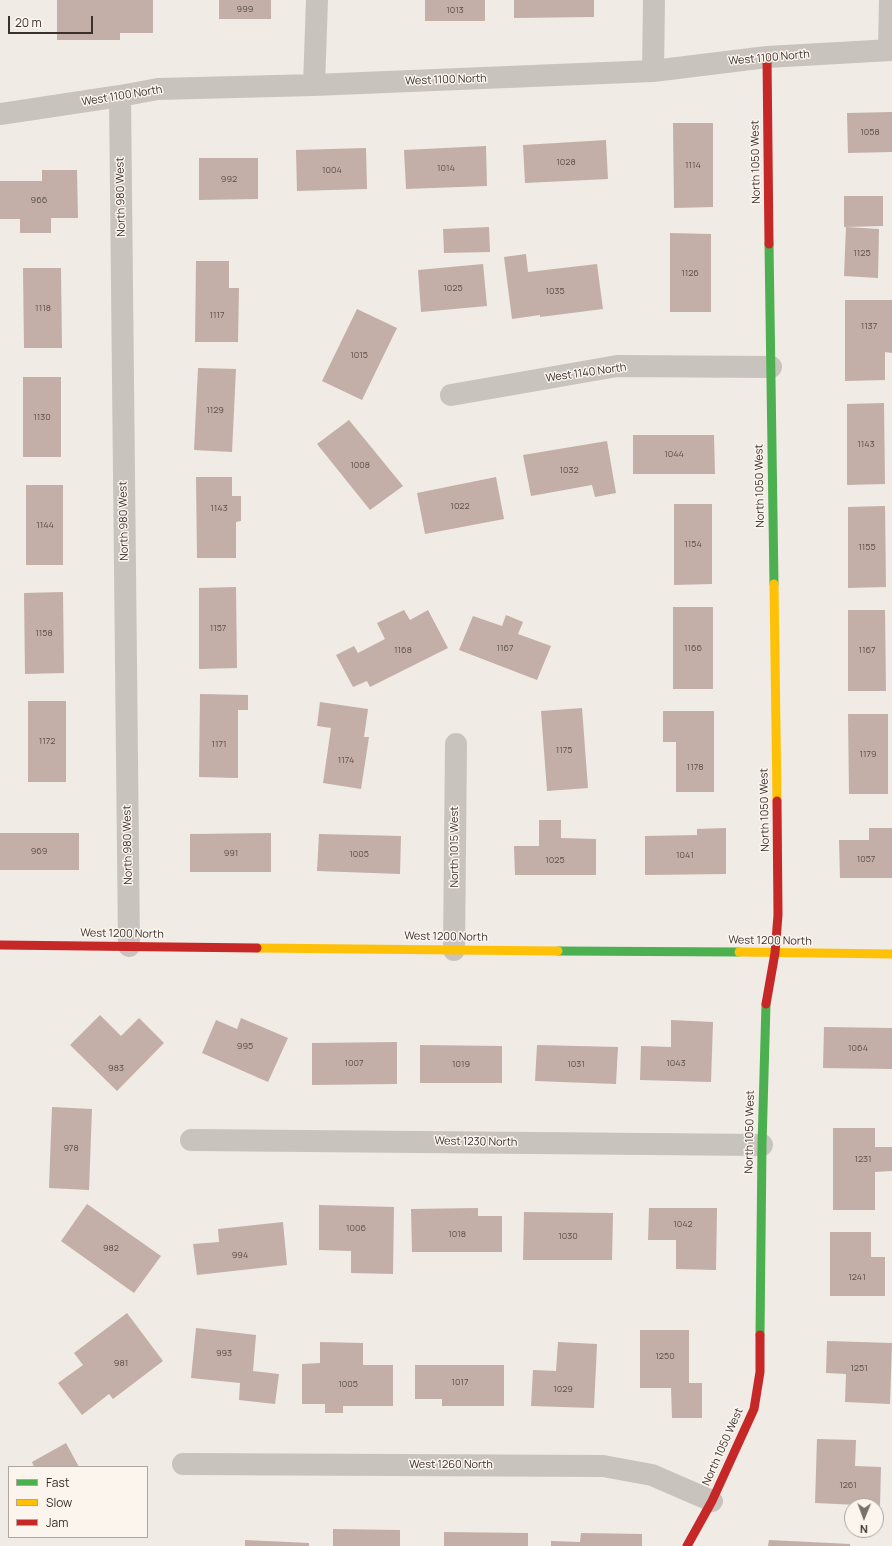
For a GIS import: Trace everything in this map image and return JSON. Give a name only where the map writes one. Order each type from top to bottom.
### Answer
[{"type":"street","points":[[314,85],[317,0]]},
{"type":"street","points":[[653,71],[654,0]]},
{"type":"street","name":"West 1100 North","points":[[0,114],[158,89],[314,85],[653,71],[767,57],[889,50]]},
{"type":"street","name":"North 1050 West","points":[[687,1546],[712,1501],[754,1409],[760,1372],[762,1145],[766,1004],[775,953],[778,915],[767,57]]},
{"type":"street","name":"North 980 West","points":[[120,96],[129,946]]},
{"type":"street","name":"West 1140 North","points":[[451,395],[617,366],[771,366]]},
{"type":"street","name":"North 1015 West","points":[[454,950],[456,744]]},
{"type":"street","name":"West 1200 North","points":[[0,945],[892,954]]},
{"type":"street","name":"West 1230 North","points":[[191,1140],[762,1145]]},
{"type":"street","name":"West 1260 North","points":[[183,1464],[603,1466],[652,1475],[712,1501]]},
{"type":"lane","points":[[886,0],[889,50]]},
{"type":"building","points":[[57,0],[153,0],[153,33],[120,33],[120,40],[57,40]]},
{"type":"building","points":[[219,0],[271,0],[271,19],[219,19]]},
{"type":"building","points":[[425,0],[485,0],[485,21],[425,21]]},
{"type":"building","points":[[514,0],[594,0],[594,17],[514,18]]},
{"type":"building","points":[[892,112],[892,152],[848,153],[847,113]]},
{"type":"building","points":[[673,123],[713,123],[713,207],[674,208]]},
{"type":"building","points":[[606,140],[608,179],[525,183],[523,145]]},
{"type":"building","points":[[486,146],[487,186],[406,189],[404,150]]},
{"type":"building","points":[[366,148],[367,189],[297,191],[296,150]]},
{"type":"building","points":[[199,158],[258,158],[258,199],[199,200]]},
{"type":"building","points":[[42,170],[77,170],[78,218],[51,218],[51,233],[20,233],[20,219],[0,219],[0,181],[42,181]]},
{"type":"building","points":[[844,196],[883,196],[883,226],[844,227]]},
{"type":"building","points":[[489,227],[490,252],[444,253],[443,229]]},
{"type":"building","points":[[846,227],[879,229],[878,278],[844,276]]},
{"type":"building","points":[[670,233],[711,234],[711,312],[670,312]]},
{"type":"building","points":[[526,254],[528,272],[597,264],[603,309],[512,319],[504,257]]},
{"type":"building","points":[[196,261],[229,261],[229,288],[239,288],[238,342],[195,342]]},
{"type":"building","points":[[483,264],[487,306],[421,312],[418,270]]},
{"type":"building","points":[[23,268],[61,268],[62,348],[24,348]]},
{"type":"building","points":[[845,300],[892,300],[892,353],[885,352],[885,380],[845,381]]},
{"type":"building","points":[[357,309],[397,328],[362,400],[322,381]]},
{"type":"building","points":[[198,368],[236,369],[232,452],[194,450]]},
{"type":"building","points":[[23,377],[61,377],[61,457],[23,457]]},
{"type":"building","points":[[884,403],[885,484],[847,485],[847,404]]},
{"type":"building","points":[[349,420],[403,486],[370,510],[317,444]]},
{"type":"building","points":[[633,435],[714,435],[715,474],[633,474]]},
{"type":"building","points":[[607,441],[616,493],[595,497],[592,485],[531,496],[523,455]]},
{"type":"building","points":[[196,477],[232,477],[232,496],[241,496],[241,521],[236,522],[236,558],[197,558]]},
{"type":"building","points":[[496,477],[504,519],[425,534],[417,493]]},
{"type":"building","points":[[26,485],[63,485],[63,565],[26,565]]},
{"type":"building","points":[[674,504],[712,504],[712,584],[674,585]]},
{"type":"building","points":[[885,506],[886,587],[848,588],[848,507]]},
{"type":"building","points":[[236,587],[237,668],[199,669],[199,588]]},
{"type":"building","points":[[63,592],[64,673],[25,674],[24,593]]},
{"type":"building","points":[[673,607],[713,607],[713,689],[673,689]]},
{"type":"building","points":[[404,610],[410,620],[428,610],[448,648],[370,687],[367,681],[353,687],[336,655],[354,646],[358,653],[385,639],[377,623]]},
{"type":"building","points":[[848,610],[885,610],[886,691],[848,691]]},
{"type":"building","points":[[506,615],[523,622],[518,634],[551,646],[537,680],[459,650],[473,616],[502,626]]},
{"type":"building","points":[[200,694],[248,695],[248,710],[238,710],[238,778],[199,777]]},
{"type":"building","points":[[28,701],[66,701],[66,782],[28,782]]},
{"type":"building","points":[[320,702],[368,709],[364,737],[369,737],[361,789],[323,783],[331,728],[317,726]]},
{"type":"building","points":[[582,708],[588,788],[547,791],[541,711]]},
{"type":"building","points":[[663,711],[714,711],[714,792],[676,792],[676,742],[663,742]]},
{"type":"building","points":[[848,714],[888,714],[888,794],[849,794]]},
{"type":"building","points":[[539,820],[561,820],[561,838],[596,839],[596,875],[515,875],[514,846],[539,846]]},
{"type":"building","points":[[726,828],[726,874],[645,875],[645,836],[697,835],[697,829]]},
{"type":"building","points":[[869,828],[892,828],[892,878],[840,878],[839,840],[869,840]]},
{"type":"building","points":[[0,833],[79,833],[79,870],[0,870]]},
{"type":"building","points":[[271,833],[271,872],[190,872],[190,834]]},
{"type":"building","points":[[319,834],[401,836],[400,874],[317,871]]},
{"type":"building","points":[[100,1015],[121,1036],[139,1018],[164,1043],[117,1091],[70,1045]]},
{"type":"building","points":[[241,1018],[288,1038],[268,1082],[202,1053],[216,1020],[237,1029]]},
{"type":"building","points":[[671,1020],[713,1022],[711,1082],[640,1080],[641,1046],[671,1047]]},
{"type":"building","points":[[824,1027],[892,1028],[892,1069],[823,1068]]},
{"type":"building","points":[[397,1042],[397,1084],[312,1085],[312,1043]]},
{"type":"building","points":[[420,1045],[502,1046],[502,1083],[420,1083]]},
{"type":"building","points":[[537,1045],[618,1047],[616,1084],[535,1081]]},
{"type":"building","points":[[52,1107],[92,1109],[89,1190],[49,1188]]},
{"type":"building","points":[[833,1128],[875,1128],[875,1147],[892,1147],[892,1171],[875,1172],[875,1210],[833,1210]]},
{"type":"building","points":[[87,1204],[161,1256],[134,1293],[61,1241]]},
{"type":"building","points":[[319,1205],[394,1207],[393,1274],[351,1273],[351,1251],[319,1250]]},
{"type":"building","points":[[478,1208],[478,1216],[502,1216],[502,1252],[412,1252],[411,1209]]},
{"type":"building","points":[[649,1208],[717,1208],[716,1270],[676,1269],[676,1240],[648,1240]]},
{"type":"building","points":[[524,1212],[613,1213],[612,1260],[523,1260]]},
{"type":"building","points":[[283,1222],[287,1265],[197,1275],[193,1244],[219,1242],[218,1229]]},
{"type":"building","points":[[830,1232],[871,1232],[871,1257],[885,1257],[885,1296],[830,1296]]},
{"type":"building","points":[[127,1313],[163,1361],[113,1399],[109,1394],[82,1415],[58,1383],[83,1365],[74,1353]]},
{"type":"building","points":[[196,1328],[256,1335],[253,1371],[279,1374],[275,1404],[239,1400],[240,1383],[191,1378]]},
{"type":"building","points":[[640,1330],[689,1330],[689,1383],[702,1383],[702,1418],[672,1418],[671,1388],[640,1388]]},
{"type":"building","points":[[827,1341],[892,1343],[890,1404],[845,1402],[846,1374],[826,1373]]},
{"type":"building","points":[[320,1342],[363,1343],[363,1365],[393,1365],[393,1406],[343,1406],[343,1413],[325,1413],[325,1404],[302,1404],[302,1364],[320,1363]]},
{"type":"building","points":[[558,1342],[597,1344],[594,1408],[531,1406],[533,1370],[556,1371]]},
{"type":"building","points":[[415,1365],[504,1365],[504,1406],[442,1406],[442,1399],[415,1399]]},
{"type":"building","points":[[817,1439],[856,1440],[855,1466],[881,1467],[880,1498],[844,1498],[844,1504],[815,1503]]},
{"type":"building","points":[[66,1443],[78,1466],[34,1466],[32,1462]]},
{"type":"building","points":[[333,1529],[400,1530],[400,1546],[333,1546]]},
{"type":"building","points":[[444,1532],[528,1533],[528,1546],[444,1546]]},
{"type":"building","points":[[581,1533],[642,1534],[642,1546],[551,1546],[551,1541],[580,1542]]},
{"type":"building","points":[[245,1540],[309,1543],[309,1546],[245,1546]]},
{"type":"building","points":[[769,1540],[850,1544],[850,1546],[768,1546]]},
{"type":"traffic: fast","points":[[769,244],[774,584]]},
{"type":"traffic: fast","points":[[558,951],[739,952]]},
{"type":"traffic: fast","points":[[760,1335],[762,1145],[766,1004]]},
{"type":"traffic: slow","points":[[774,584],[777,801]]},
{"type":"traffic: slow","points":[[257,948],[558,951]]},
{"type":"traffic: slow","points":[[739,952],[892,954]]},
{"type":"traffic: jam","points":[[767,57],[769,244]]},
{"type":"traffic: jam","points":[[766,1004],[775,953],[778,915],[777,801]]},
{"type":"traffic: jam","points":[[0,945],[257,948]]},
{"type":"traffic: jam","points":[[687,1546],[712,1501],[754,1409],[760,1372],[760,1335]]}]
